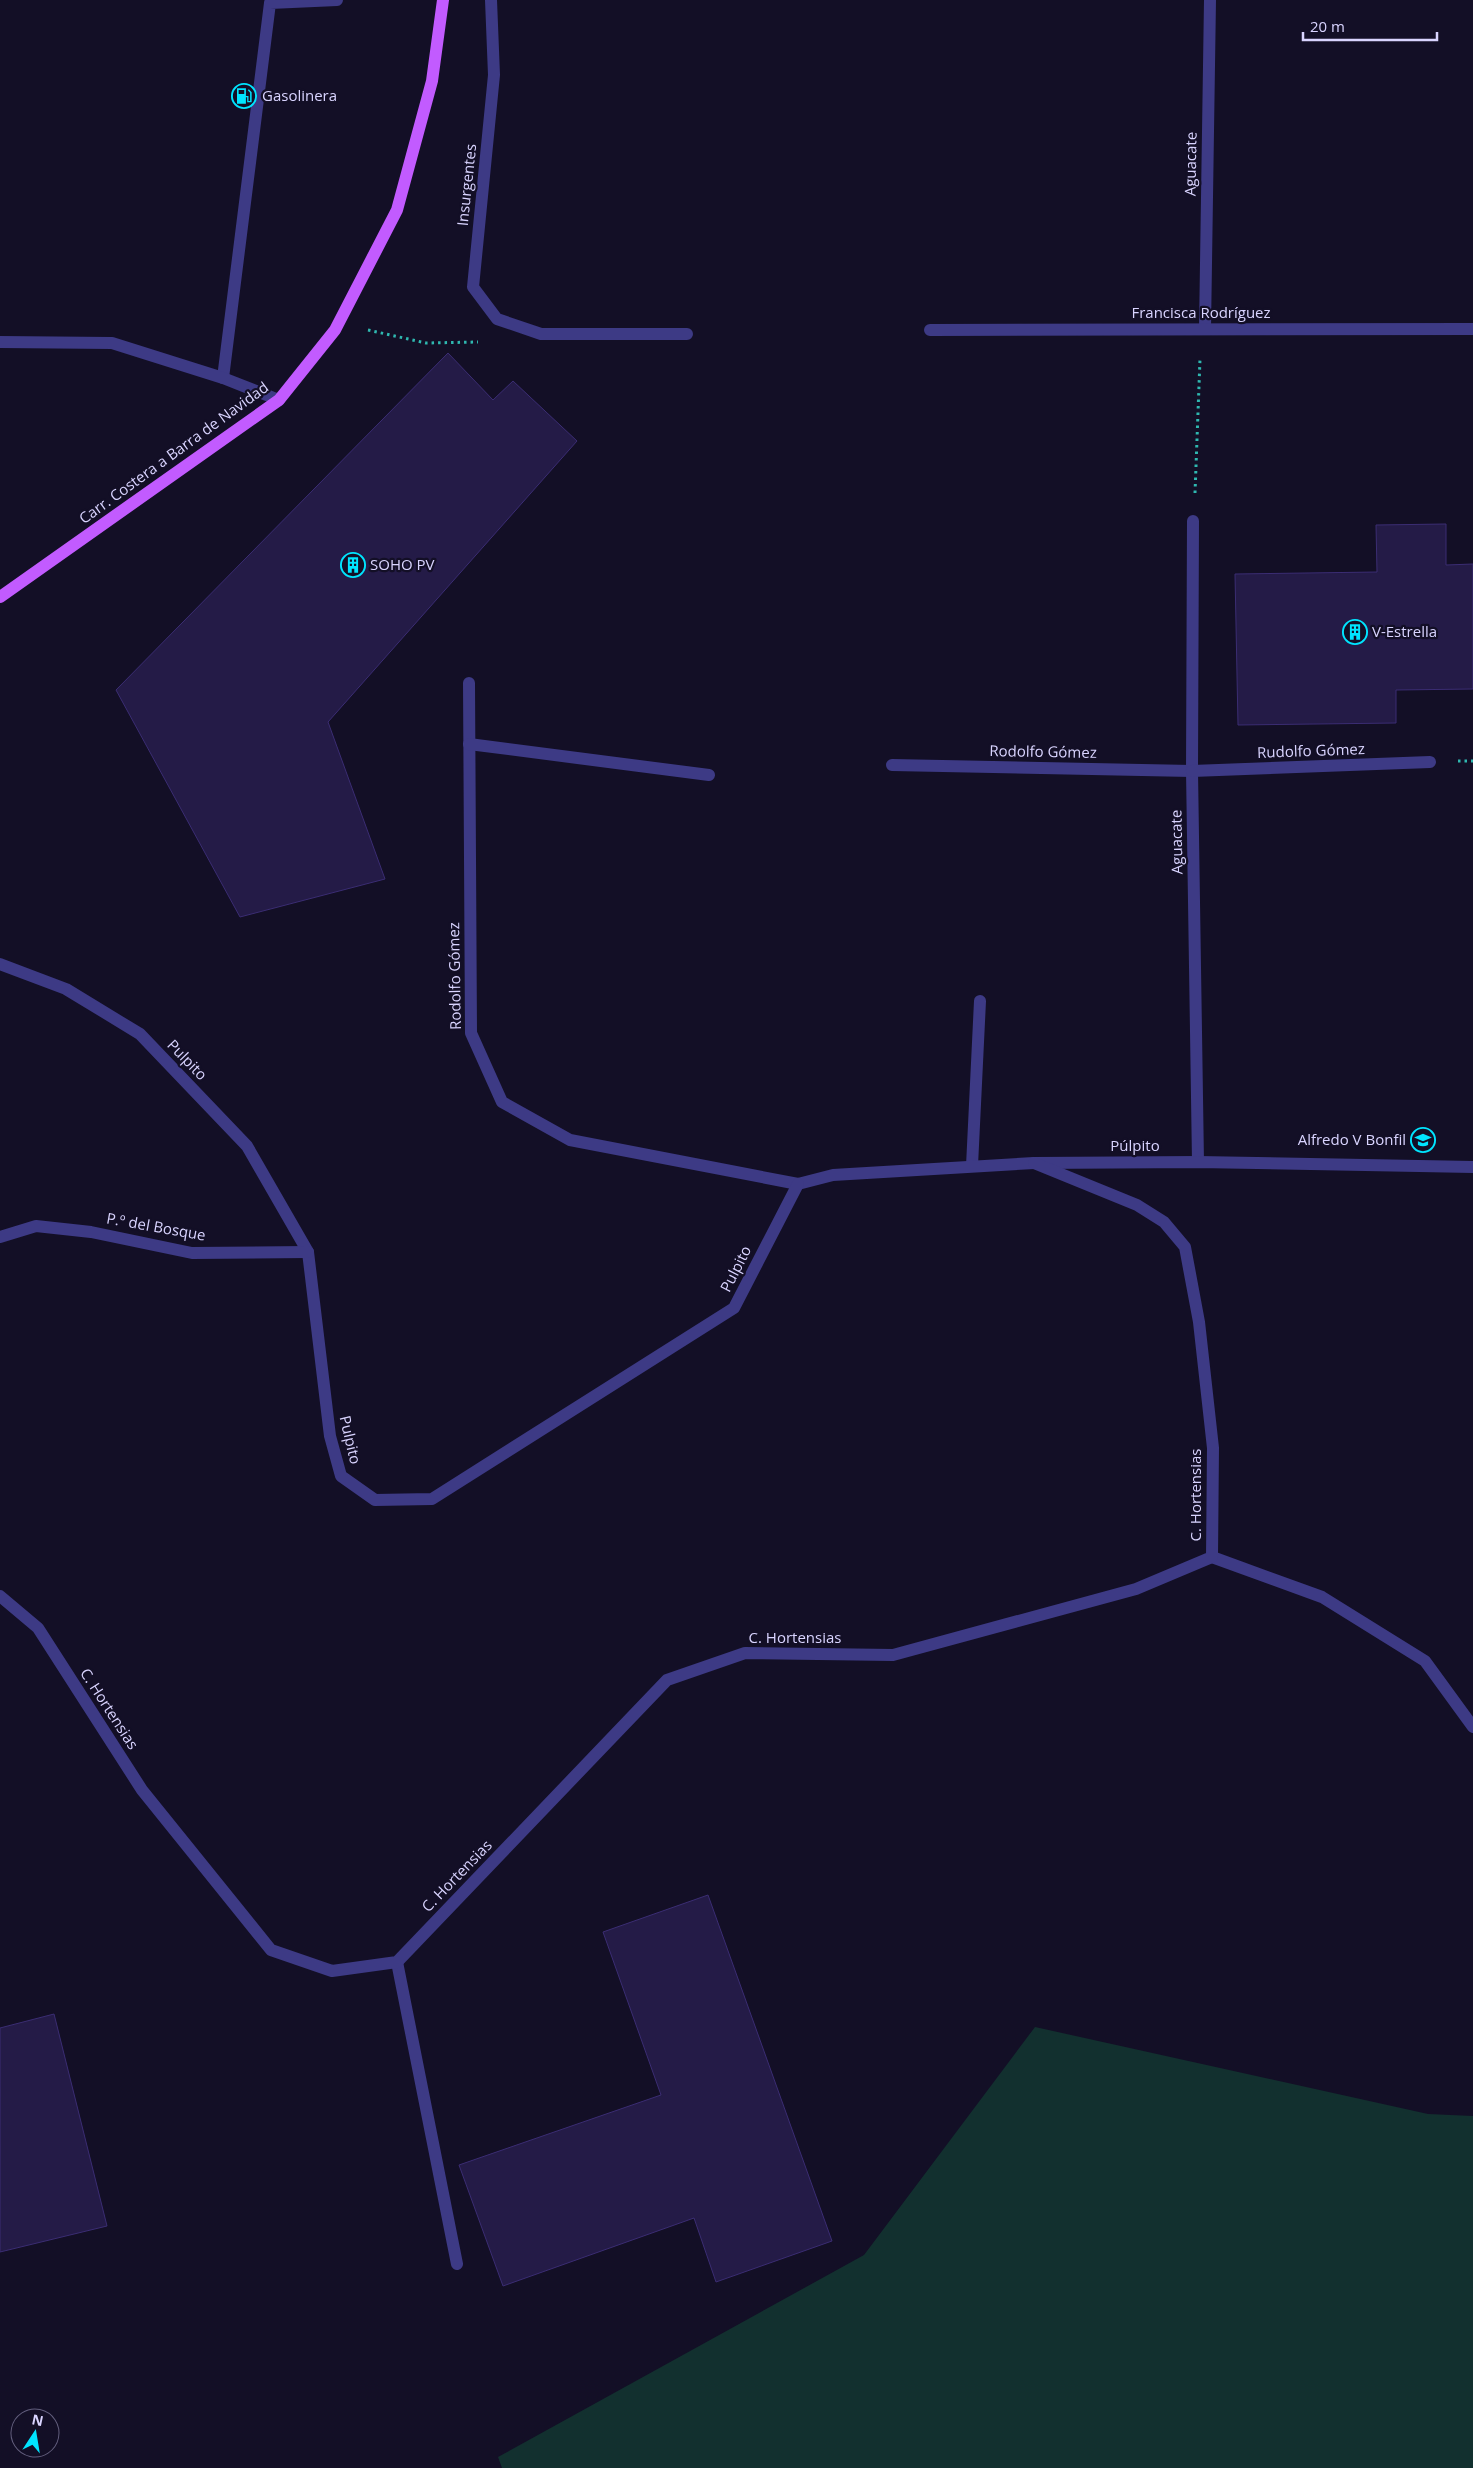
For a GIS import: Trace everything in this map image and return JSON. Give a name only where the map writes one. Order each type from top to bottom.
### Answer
[{"type":"main road","name":"Carr. Costera a Barra de Navidad","points":[[0,597],[279,400],[338,324],[396,210],[432,81],[443,0]]},
{"type":"street","points":[[223,378],[270,3],[337,0]]},
{"type":"street","name":"Insurgentes","points":[[491,0],[494,75],[473,287],[498,319]]},
{"type":"street","name":"Aguacate","points":[[1203,329],[1210,0]]},
{"type":"street","points":[[498,319],[541,334],[687,334]]},
{"type":"street","name":"Francisca Rodríguez","points":[[930,330],[1473,329]]},
{"type":"street","points":[[0,342],[112,344],[223,378],[279,400]]},
{"type":"street","name":"Aguacate","points":[[1193,521],[1192,771],[1198,1162]]},
{"type":"street","name":"Rodolfo Gómez","points":[[469,683],[471,1033],[502,1102],[570,1140],[798,1184]]},
{"type":"street","points":[[469,744],[709,775]]},
{"type":"street","name":"Rudolfo Gómez","points":[[1192,771],[1430,762]]},
{"type":"street","name":"Rodolfo Gómez","points":[[892,765],[1192,771]]},
{"type":"street","name":"Pulpito","points":[[0,964],[66,989],[140,1034],[247,1146],[308,1252],[330,1436],[341,1476],[375,1500],[432,1499],[734,1308],[798,1184]]},
{"type":"street","points":[[972,1166],[980,1002]]},
{"type":"street","name":"Púlpito","points":[[798,1184],[833,1175],[1034,1163],[1198,1162],[1473,1167]]},
{"type":"street","name":"C. Hortensias","points":[[0,1596],[38,1628],[142,1790],[272,1950],[332,1971],[398,1962],[667,1680],[745,1653],[893,1655],[1136,1589],[1212,1558],[1213,1448],[1199,1322],[1185,1247],[1164,1222],[1137,1205],[1034,1163]]},
{"type":"street","name":"P.º del Bosque","points":[[0,1237],[36,1226],[91,1232],[192,1253],[308,1252]]},
{"type":"street","points":[[1212,1558],[1322,1597],[1425,1661],[1473,1727]]},
{"type":"street","points":[[398,1962],[457,2264]]},
{"type":"path","points":[[338,324],[426,342],[479,342],[498,319]]},
{"type":"path","points":[[1193,521],[1203,329]]},
{"type":"green space","points":[[1035,2027],[1428,2114],[1473,2116],[1473,2468],[502,2468],[498,2457],[864,2255]]},
{"type":"building","name":"SOHO PV","points":[[448,353],[493,400],[513,381],[577,441],[328,722],[385,879],[240,917],[116,690]]},
{"type":"building","name":"V-Estrella","points":[[1446,524],[1446,565],[1473,564],[1473,689],[1396,690],[1396,723],[1238,725],[1235,574],[1377,572],[1376,525]]},
{"type":"building","points":[[708,1895],[832,2241],[716,2282],[694,2218],[503,2286],[459,2165],[661,2095],[603,1932]]},
{"type":"building","points":[[54,2014],[107,2226],[0,2252],[0,2028]]},
{"type":"place","name":"Gasolinera","points":[[244,96]]},
{"type":"place","name":"SOHO PV","points":[[353,565]]},
{"type":"place","name":"V-Estrella","points":[[1355,632]]},
{"type":"place","name":"Alfredo V Bonfil","points":[[1423,1140]]}]
